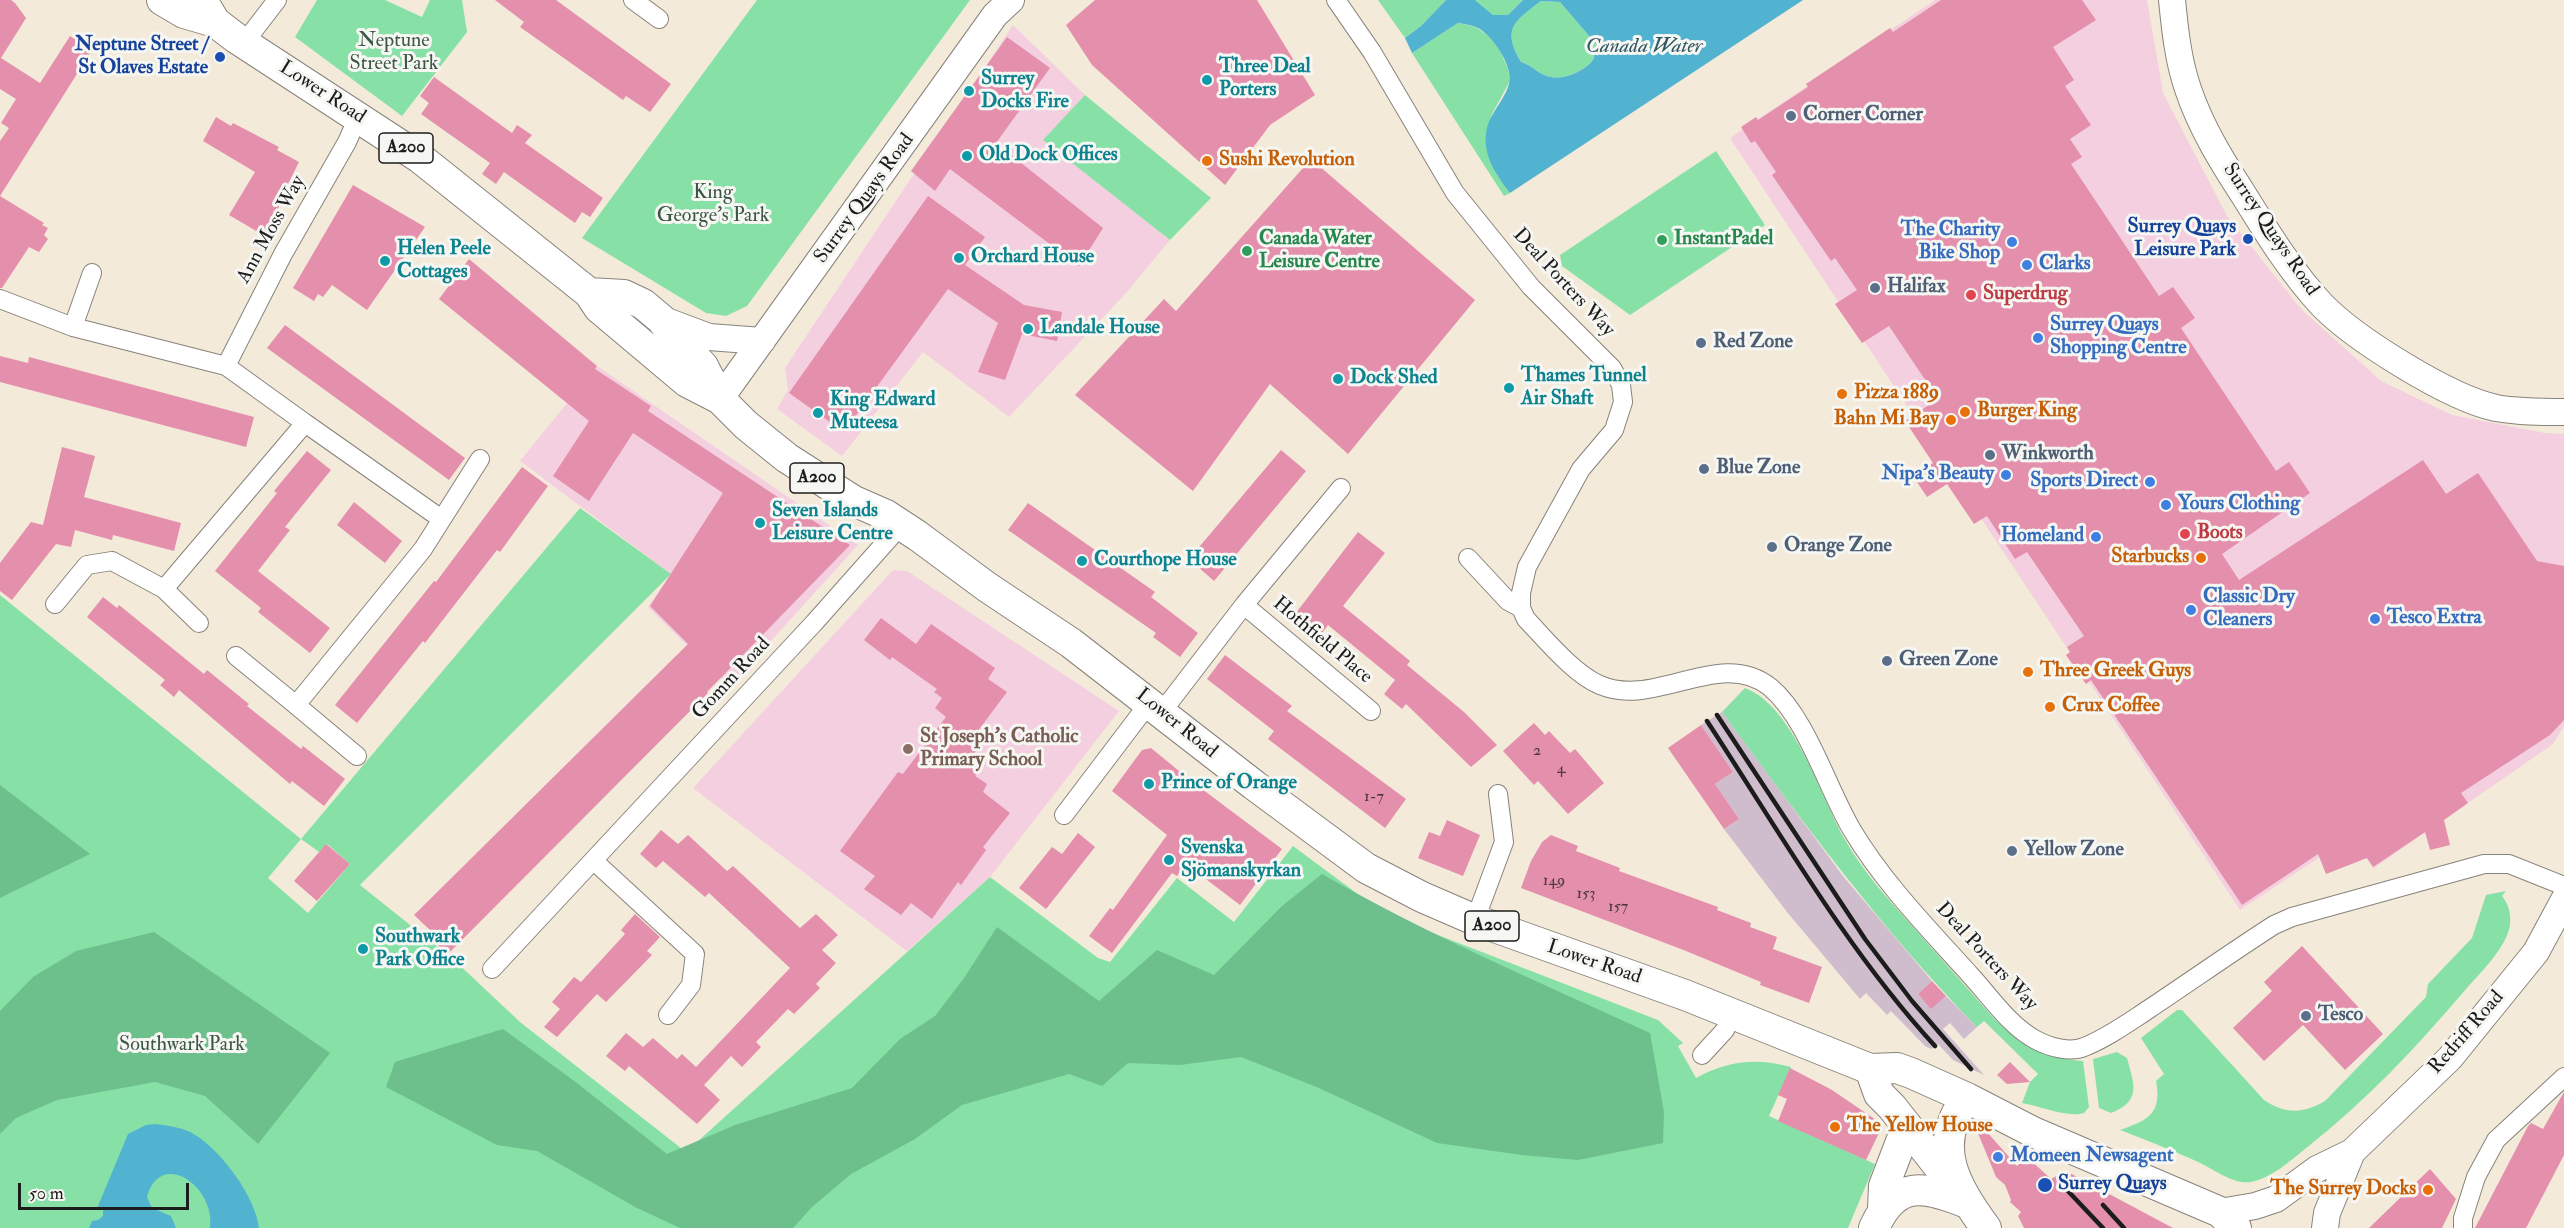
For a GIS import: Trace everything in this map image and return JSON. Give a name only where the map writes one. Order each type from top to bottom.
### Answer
[{"type":"main road","name":"Lower Road","points":[[162,0],[184,13],[209,11],[244,43],[420,158],[589,293]]},
{"type":"main road","name":"A200","points":[[589,293],[624,295],[643,304],[661,319],[703,366],[720,399]]},
{"type":"main road","name":"A200","points":[[589,293],[599,308],[687,382],[720,399]]},
{"type":"main road","name":"Lower Road","points":[[720,399],[746,425],[787,458],[854,501],[901,525],[1071,643],[1366,868],[1422,897],[1475,920],[1686,995],[1870,1069],[1897,1068],[1967,1098],[2033,1132],[2228,1220]]},
{"type":"main road","points":[[1870,1069],[1879,1095],[1892,1107],[1939,1167],[1952,1174]]},
{"type":"main road","points":[[1967,1098],[1959,1109],[1949,1145],[1952,1174],[1967,1203],[1986,1228]]},
{"type":"main road","points":[[1878,1218],[1884,1186],[1907,1126]]},
{"type":"main road","points":[[1878,1218],[1895,1197],[1908,1191],[1923,1189],[1938,1192],[1967,1203]]},
{"type":"street","points":[[244,43],[277,0]]},
{"type":"street","points":[[633,0],[659,18]]},
{"type":"street","name":"Surrey Quays Road","points":[[720,399],[995,15],[1011,0]]},
{"type":"street","name":"Deal Porters Way","points":[[1336,0],[1372,52],[1455,193],[1531,287],[1612,368],[1621,385],[1623,402],[1614,430],[1581,469],[1527,567],[1522,585],[1521,608],[1526,619],[1585,677],[1611,689],[1647,689],[1729,674],[1744,674],[1756,678],[1769,687],[1789,707],[1851,828],[1898,894],[2008,1017],[2026,1034],[2050,1046],[2083,1048],[2121,1027],[2274,925],[2292,917],[2484,864],[2509,864],[2564,886]]},
{"type":"street","name":"Surrey Quays Road","points":[[2172,0],[2180,59],[2188,89],[2205,128],[2264,227],[2320,303],[2342,324],[2447,389],[2494,407],[2526,412],[2564,412]]},
{"type":"street","name":"Ann Moss Way","points":[[226,366],[283,254],[347,142],[358,117]]},
{"type":"street","points":[[72,327],[92,273]]},
{"type":"street","points":[[2,306],[72,327],[226,366],[440,518]]},
{"type":"street","points":[[661,319],[709,337],[762,341]]},
{"type":"street","points":[[164,589],[304,423]]},
{"type":"street","points":[[296,705],[423,549],[440,518],[480,459]]},
{"type":"street","name":"Hothfield Place","points":[[1064,816],[1341,488]]},
{"type":"street","name":"Gomm Road","points":[[492,969],[852,582],[901,525]]},
{"type":"street","name":"Deal Porters Way","points":[[1468,558],[1508,601],[1521,608]]},
{"type":"street","points":[[55,604],[87,565],[112,561],[164,589],[200,623]]},
{"type":"street","name":"Hothfield Place","points":[[1244,605],[1371,711]]},
{"type":"street","points":[[236,656],[357,756]]},
{"type":"street","points":[[1475,920],[1504,842],[1498,794]]},
{"type":"street","points":[[594,861],[695,954],[691,985],[668,1015]]},
{"type":"street","name":"Redriff Road","points":[[2228,1220],[2255,1206],[2276,1199],[2317,1168],[2352,1152],[2450,1058],[2536,951],[2564,900]]},
{"type":"street","points":[[1702,1055],[1725,1030],[1732,1014]]},
{"type":"street","points":[[2463,1228],[2463,1218],[2476,1177],[2496,1140],[2564,1077]]},
{"type":"street","name":"Redriff Road","points":[[2325,1228],[2327,1213],[2352,1152]]},
{"type":"shaded area","points":[[1935,0],[2147,0],[2163,93],[2227,216],[2301,309],[2381,381],[2452,415],[2545,433],[2564,434],[2564,726],[2553,744],[2374,868],[2350,837],[2240,910],[1730,138]]},
{"type":"shaded area","points":[[1013,25],[1085,95],[1044,140],[1170,240],[1126,293],[1009,417],[923,352],[842,456],[777,409],[788,390],[785,368]]},
{"type":"shaded area","name":"Seven Islands Leisure Centre","points":[[597,366],[858,545],[729,687],[648,607],[671,574],[520,461]]},
{"type":"shaded area","name":"St Joseph's Catholic Primary School","points":[[893,570],[907,571],[1119,711],[990,877],[907,951],[693,788]]},
{"type":"shaded area","points":[[1722,712],[1843,876],[1932,981],[1918,994],[1931,1008],[1946,996],[1977,1027],[1964,1039],[1950,1023],[1943,1029],[1984,1075],[1953,1060],[1938,1044],[1931,1049],[1925,1046],[1891,1011],[1887,1015],[1866,993],[1860,999],[1787,912],[1724,829],[1739,819],[1715,784],[1733,772],[1701,725]]},
{"type":"green space","name":"Neptune Street Park","points":[[317,0],[385,0],[422,17],[430,0],[462,0],[467,32],[402,116],[295,37]]},
{"type":"green space","name":"King George's Park","points":[[757,0],[970,0],[747,306],[726,316],[706,313],[582,238]]},
{"type":"green space","points":[[1378,0],[1446,0],[1421,26],[1405,38]]},
{"type":"green space","points":[[1475,0],[1523,0],[1508,15],[1493,15]]},
{"type":"green space","points":[[1541,1],[1560,2],[1596,44],[1594,58],[1581,70],[1556,78],[1521,62],[1512,41],[1514,26],[1524,14]]},
{"type":"green space","points":[[1458,23],[1476,27],[1488,36],[1499,48],[1508,69],[1510,81],[1492,114],[1487,148],[1497,175],[1510,193],[1504,196],[1412,53]]},
{"type":"green space","points":[[1085,95],[1211,198],[1170,240],[1043,140]]},
{"type":"green space","name":"InstantPadel","points":[[1716,151],[1765,225],[1630,315],[1562,266],[1560,255]]},
{"type":"green space","name":"Southwark Park","points":[[580,508],[671,574],[360,885],[454,960],[520,1022],[686,1152],[990,877],[1098,958],[1110,962],[1177,878],[1234,922],[1293,846],[1386,915],[1658,1020],[1683,1043],[1678,1046],[1696,1078],[1720,1067],[1743,1062],[1766,1062],[1791,1067],[1769,1116],[1875,1164],[1848,1228],[0,1228],[0,595],[301,839]],"holes":[[[301,839],[319,852],[327,844],[350,864],[308,913],[268,878]]]},
{"type":"green space","points":[[1745,688],[1762,698],[1791,732],[1804,753],[1844,838],[1868,874],[1990,1014],[2011,1034],[2031,1048],[2054,1056],[2083,1061],[2089,1107],[2084,1113],[2061,1113],[2022,1103],[2030,1082],[2038,1074],[1984,1021],[1977,1027],[1908,952],[1813,834],[1722,712]]},
{"type":"green space","points":[[0,785],[90,854],[0,898]]},
{"type":"green space","points":[[1322,874],[1443,938],[1650,1033],[1664,1112],[1663,1143],[1578,1160],[1437,1143],[1319,1088],[1241,1057],[1180,1065],[1128,1063],[1102,1086],[1069,1074],[962,1105],[915,1139],[851,1174],[812,1207],[793,1228],[680,1228],[637,1208],[537,1151],[497,1145],[386,1087],[395,1062],[503,1029],[573,1080],[667,1154],[735,1125],[852,1088],[900,1039],[935,1016],[964,978],[997,927],[1099,1001],[1157,950],[1214,975],[1282,906]]},
{"type":"green space","points":[[2506,891],[2502,896],[2510,912],[2509,930],[2490,961],[2390,1073],[2327,1131],[2273,1173],[2251,1182],[2237,1181],[2187,1157],[2120,1130],[2146,1119],[2155,1108],[2156,1081],[2164,1074],[2141,1038],[2177,1010],[2182,1010],[2264,1100],[2272,1105],[2294,1111],[2325,1101],[2426,997],[2428,984],[2472,938],[2486,895]]},
{"type":"green space","points":[[154,932],[330,1053],[258,1144],[205,1096],[155,1082],[57,1100],[16,1118],[0,1134],[0,1011],[33,977],[76,951]]},
{"type":"green space","points":[[2117,1052],[2127,1058],[2133,1091],[2128,1103],[2111,1113],[2099,1108],[2093,1059]]},
{"type":"water","name":"Canada Water","points":[[1446,0],[1475,0],[1493,15],[1508,15],[1523,0],[1803,0],[1510,193],[1492,165],[1486,142],[1487,127],[1509,84],[1510,77],[1505,60],[1489,36],[1474,26],[1458,23],[1412,53],[1405,38],[1421,26]],"holes":[[[1541,1],[1560,2],[1596,44],[1594,58],[1587,66],[1569,75],[1556,78],[1521,62],[1512,41],[1512,33],[1518,20]]]},
{"type":"water","points":[[155,1124],[188,1131],[211,1147],[243,1187],[251,1201],[259,1228],[210,1228],[210,1213],[205,1199],[186,1178],[174,1174],[163,1175],[154,1183],[147,1197],[152,1208],[171,1216],[176,1228],[89,1228],[92,1221],[103,1216],[103,1210],[98,1206],[128,1134],[146,1125]]},
{"type":"building","points":[[0,0],[11,0],[26,18],[1,58],[40,83],[70,36],[92,50],[0,196],[0,141],[9,128],[1,123],[16,99],[0,89]]},
{"type":"building","points":[[495,0],[556,0],[671,84],[650,112],[626,96],[623,100],[520,27],[524,22]]},
{"type":"building","name":"Three Deal Porters","points":[[1095,0],[1257,0],[1315,95],[1270,125],[1225,185],[1092,65],[1066,25]]},
{"type":"building","points":[[1941,0],[2082,0],[2096,20],[2053,47],[2074,80],[2065,86],[2091,125],[2070,139],[2082,157],[2071,164],[2159,296],[2173,287],[2195,318],[2181,328],[2276,471],[2289,462],[2310,493],[2222,554],[2239,580],[2423,460],[2446,494],[2478,473],[2537,561],[2564,566],[2564,720],[2550,735],[2461,793],[2468,803],[2444,820],[2450,845],[2430,850],[2425,832],[2373,867],[2367,858],[2326,874],[2318,854],[2242,905],[2091,680],[2086,684],[2066,655],[2070,652],[2067,647],[2084,636],[2027,552],[2015,559],[1987,516],[1974,524],[1947,484],[1927,497],[1913,476],[1933,463],[1905,421],[1938,399],[1889,326],[1862,343],[1835,304],[1857,290],[1835,258],[1831,261],[1772,175],[1776,172],[1755,141],[1751,143],[1741,127],[1756,117],[1758,120],[1808,87],[1806,84],[1890,28],[1893,32]]},
{"type":"building","name":"Old Dock Offices","points":[[1007,37],[1050,68],[996,143],[1103,228],[1079,266],[950,169],[935,191],[911,171]]},
{"type":"building","points":[[434,77],[512,133],[517,125],[532,135],[525,143],[603,198],[590,217],[582,212],[575,223],[504,172],[496,184],[482,174],[490,163],[421,114],[429,103],[420,96]]},
{"type":"building","points":[[216,117],[231,126],[233,123],[279,147],[277,150],[299,162],[287,186],[290,187],[263,235],[229,215],[255,172],[203,141]]},
{"type":"building","name":"Dock Shed","points":[[1311,159],[1475,300],[1348,454],[1270,384],[1193,491],[1075,395],[1164,299],[1176,311]]},
{"type":"building","points":[[353,185],[425,227],[367,310],[332,285],[323,297],[318,294],[314,301],[293,288]]},
{"type":"building","points":[[0,196],[44,223],[42,225],[48,228],[44,235],[48,239],[39,252],[29,247],[2,288],[0,288]]},
{"type":"building","points":[[928,196],[985,237],[965,265],[1024,305],[1062,312],[1057,341],[1022,334],[1005,380],[978,372],[998,323],[948,289],[844,432],[789,393]]},
{"type":"building","points":[[469,259],[597,366],[595,369],[651,406],[648,411],[850,545],[708,693],[447,955],[428,935],[432,932],[414,915],[688,644],[650,606],[723,493],[633,433],[589,501],[553,476],[589,421],[439,299]]},
{"type":"building","points":[[285,325],[465,458],[449,480],[267,348]]},
{"type":"building","points":[[0,356],[28,363],[29,357],[254,417],[246,447],[0,382]]},
{"type":"building","points":[[62,447],[95,456],[84,497],[181,523],[174,551],[113,535],[112,540],[75,530],[71,547],[56,544],[12,600],[0,591],[0,563],[31,522],[43,525]]},
{"type":"building","points":[[1281,450],[1306,471],[1214,581],[1189,559]]},
{"type":"building","points":[[307,451],[331,470],[285,527],[290,530],[258,571],[330,628],[310,653],[258,612],[261,608],[215,571],[277,493],[274,491]]},
{"type":"building","points":[[522,467],[548,486],[500,552],[497,550],[425,643],[423,641],[357,723],[335,705],[434,581],[436,582]]},
{"type":"building","points":[[354,502],[402,541],[385,563],[337,525]]},
{"type":"building","name":"Courthope House","points":[[1028,503],[1155,592],[1151,597],[1198,633],[1180,657],[1153,637],[1156,633],[1008,530]]},
{"type":"building","points":[[1358,532],[1385,553],[1343,606],[1410,661],[1407,665],[1464,712],[1497,745],[1471,767],[1406,704],[1402,709],[1384,694],[1395,680],[1328,625],[1317,640],[1292,618]]},
{"type":"building","points":[[103,597],[117,608],[119,605],[204,674],[207,670],[249,704],[247,706],[301,749],[303,746],[345,779],[324,806],[292,781],[290,784],[179,690],[174,697],[160,685],[165,680],[87,617]]},
{"type":"building","points":[[881,618],[916,644],[931,624],[995,668],[988,679],[1007,692],[968,744],[977,750],[968,763],[979,772],[975,776],[987,784],[983,792],[1010,813],[983,847],[986,850],[961,885],[958,882],[932,919],[911,903],[901,915],[864,889],[875,876],[840,851],[898,772],[903,774],[946,717],[935,708],[942,698],[934,692],[937,689],[892,657],[890,660],[864,640]]},
{"type":"building","points":[[1225,655],[1292,706],[1287,711],[1406,799],[1385,828],[1268,739],[1274,731],[1207,679]]},
{"type":"building","points":[[1534,723],[1545,735],[1549,731],[1570,753],[1575,749],[1604,783],[1568,814],[1538,781],[1534,785],[1503,751]]},
{"type":"building","points":[[1701,725],[1733,772],[1715,784],[1739,819],[1724,829],[1668,748]]},
{"type":"building","points":[[1151,748],[1282,849],[1240,905],[1186,864],[1177,876],[1172,873],[1112,953],[1089,936],[1110,908],[1113,910],[1167,835],[1112,791],[1142,750]]},
{"type":"building","points":[[1447,820],[1480,835],[1463,876],[1418,858],[1429,832],[1440,836]]},
{"type":"building","points":[[661,830],[678,844],[688,835],[727,871],[733,866],[800,928],[816,914],[838,935],[822,950],[836,963],[816,984],[820,988],[794,1014],[788,1009],[756,1042],[761,1047],[742,1067],[731,1056],[704,1085],[720,1100],[697,1124],[629,1066],[625,1071],[606,1056],[626,1033],[643,1047],[653,1038],[677,1059],[682,1054],[696,1067],[790,968],[709,893],[705,897],[663,861],[656,868],[640,854]]},
{"type":"building","points":[[1078,833],[1095,847],[1046,909],[1019,888],[1052,847],[1062,854]]},
{"type":"building","points":[[1551,835],[1578,846],[1576,851],[1620,868],[1619,871],[1718,907],[1717,910],[1751,923],[1750,927],[1777,937],[1773,949],[1822,967],[1809,1003],[1760,985],[1761,982],[1686,951],[1521,888],[1531,861],[1542,842]]},
{"type":"building","points":[[326,844],[350,864],[317,901],[294,881]]},
{"type":"building","points":[[635,914],[660,937],[647,951],[652,955],[606,1002],[597,994],[557,1037],[544,1027],[560,1009],[552,1002],[574,977],[581,982],[625,934],[621,930]]},
{"type":"building","name":"Tesco","points":[[2302,946],[2383,1034],[2345,1070],[2303,1025],[2264,1061],[2233,1028],[2272,991],[2264,982]]},
{"type":"building","points":[[1932,981],[1946,996],[1931,1009],[1918,994]]},
{"type":"building","points":[[2010,1062],[2030,1082],[2007,1084],[1997,1075]]},
{"type":"building","name":"The Yellow House","points":[[1790,1068],[1832,1090],[1879,1122],[1880,1131],[1866,1160],[1778,1121],[1787,1099],[1778,1095]]},
{"type":"building","points":[[2564,1092],[2564,1155],[2526,1228],[2475,1228],[2528,1126],[2531,1123],[2543,1129]]},
{"type":"building","points":[[1973,1121],[1980,1124],[2017,1166],[2027,1157],[2051,1179],[2066,1171],[2173,1228],[2024,1228],[2018,1216],[2021,1212],[2010,1202],[2005,1185],[1996,1177]]},
{"type":"building","name":"The Surrey Docks","points":[[2430,1169],[2456,1199],[2442,1228],[2369,1228]]},
{"type":"railway","points":[[1717,715],[1865,939],[1912,1001],[1971,1069]]},
{"type":"railway","points":[[1707,721],[1843,930],[1872,970],[1935,1046]]},
{"type":"railway","points":[[2067,1190],[2103,1228]]},
{"type":"railway","points":[[2103,1205],[2124,1228]]},
{"type":"place","name":"Neptune Street / St Olaves Estate","points":[[220,57]]},
{"type":"place","name":"Three Deal Porters","points":[[1207,80]]},
{"type":"place","name":"Surrey Docks Fire","points":[[969,91]]},
{"type":"place","name":"Corner Corner","points":[[1791,116]]},
{"type":"place","name":"Old Dock Offices","points":[[967,156]]},
{"type":"place","name":"Sushi Revolution","points":[[1207,161]]},
{"type":"place","name":"Surrey Quays Leisure Park","points":[[2248,239]]},
{"type":"place","name":"InstantPadel","points":[[1662,240]]},
{"type":"place","name":"The Charity Bike Shop","points":[[2012,242]]},
{"type":"place","name":"Canada Water Leisure Centre","points":[[1247,251]]},
{"type":"place","name":"Orchard House","points":[[959,258]]},
{"type":"place","name":"Helen Peele Cottages","points":[[385,261]]},
{"type":"place","name":"Clarks","points":[[2027,265]]},
{"type":"place","name":"Halifax","points":[[1875,288]]},
{"type":"place","name":"Superdrug","points":[[1971,295]]},
{"type":"place","name":"Landale House","points":[[1028,329]]},
{"type":"place","name":"Surrey Quays Shopping Centre","points":[[2038,338]]},
{"type":"place","name":"Red Zone","points":[[1701,343]]},
{"type":"place","name":"Dock Shed","points":[[1338,379]]},
{"type":"place","name":"Thames Tunnel Air Shaft","points":[[1509,388]]},
{"type":"place","name":"Pizza 1889","points":[[1842,394]]},
{"type":"place","name":"Burger King","points":[[1965,412]]},
{"type":"place","name":"King Edward Muteesa","points":[[818,413]]},
{"type":"place","name":"Bahn Mi Bay","points":[[1951,420]]},
{"type":"place","name":"Winkworth","points":[[1990,455]]},
{"type":"place","name":"Blue Zone","points":[[1704,469]]},
{"type":"place","name":"Nipa's Beauty","points":[[2006,475]]},
{"type":"place","name":"Sports Direct","points":[[2150,482]]},
{"type":"place","name":"Yours Clothing","points":[[2166,505]]},
{"type":"place","name":"Seven Islands Leisure Centre","points":[[760,523]]},
{"type":"place","name":"Boots","points":[[2185,534]]},
{"type":"place","name":"Homeland","points":[[2096,537]]},
{"type":"place","name":"Orange Zone","points":[[1772,547]]},
{"type":"place","name":"Starbucks","points":[[2201,558]]},
{"type":"place","name":"Courthope House","points":[[1082,561]]},
{"type":"place","name":"Classic Dry Cleaners","points":[[2191,610]]},
{"type":"place","name":"Tesco Extra","points":[[2375,619]]},
{"type":"place","name":"Green Zone","points":[[1887,661]]},
{"type":"place","name":"Three Greek Guys","points":[[2028,672]]},
{"type":"place","name":"Crux Coffee","points":[[2050,707]]},
{"type":"place","name":"St Joseph's Catholic Primary School","points":[[908,749]]},
{"type":"place","name":"Prince of Orange","points":[[1149,784]]},
{"type":"place","name":"Yellow Zone","points":[[2012,851]]},
{"type":"place","name":"Svenska Sjömanskyrkan","points":[[1169,860]]},
{"type":"place","name":"Southwark Park Office","points":[[363,949]]},
{"type":"place","name":"Tesco","points":[[2306,1016]]},
{"type":"place","name":"The Yellow House","points":[[1835,1127]]},
{"type":"place","name":"Momeen Newsagent","points":[[1998,1157]]},
{"type":"place","name":"Surrey Quays","points":[[2045,1185]]},
{"type":"place","name":"The Surrey Docks","points":[[2428,1190]]}]
